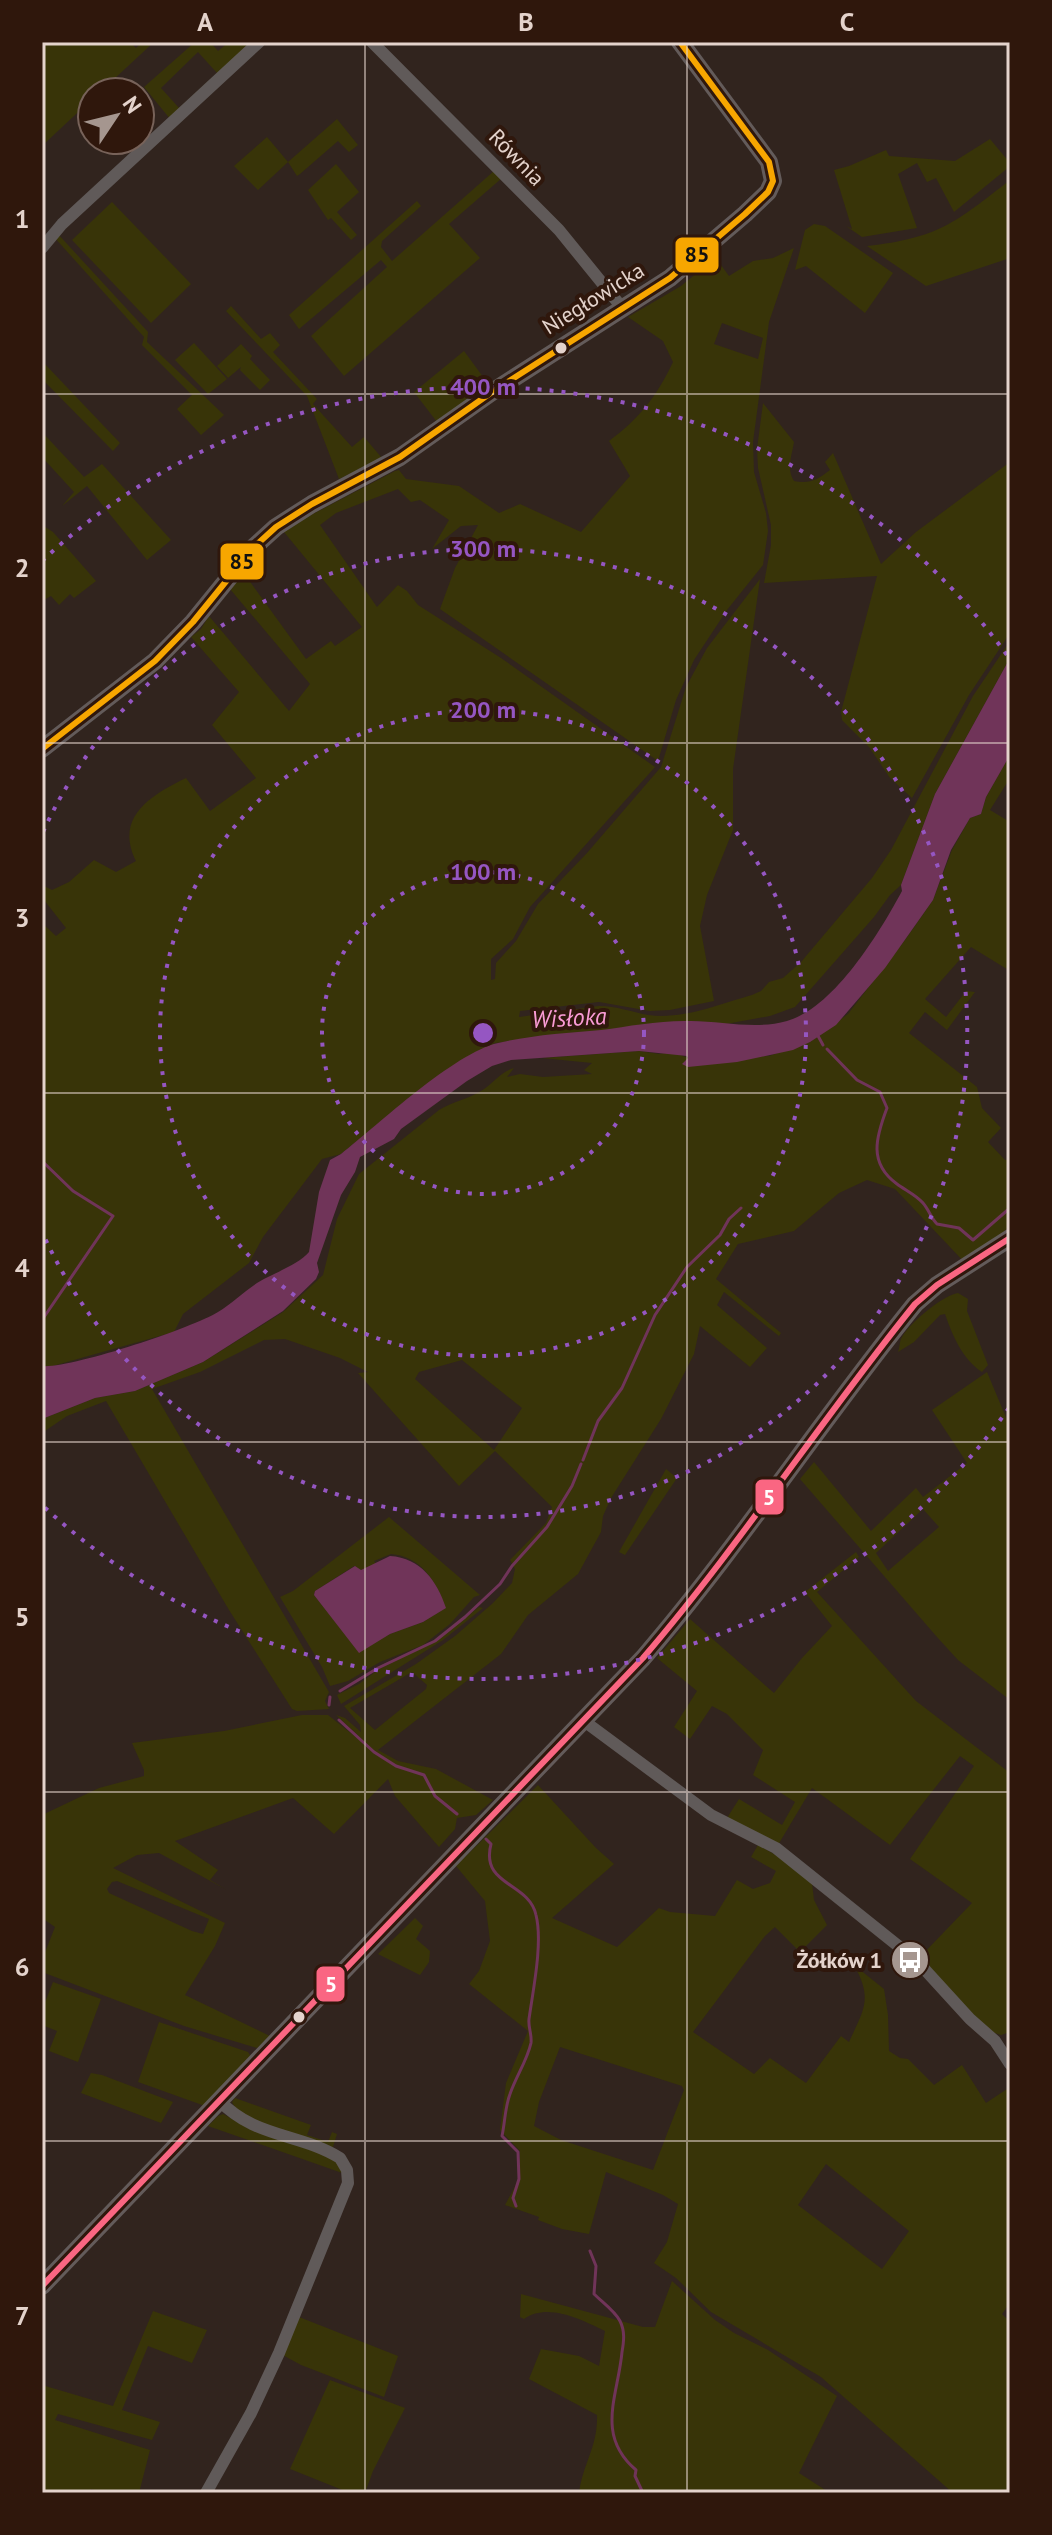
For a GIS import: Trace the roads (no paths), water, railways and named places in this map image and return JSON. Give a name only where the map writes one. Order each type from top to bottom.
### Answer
[{"type":"main road","name":"Niegłowicka","points":[[42,749],[155,661],[193,622],[254,547],[279,525],[400,457],[505,384],[624,310],[692,262],[764,197],[773,181],[769,162],[680,42]]},
{"type":"main road","points":[[42,2286],[584,1721],[687,1606],[915,1304],[937,1285],[1010,1238]]},
{"type":"street","points":[[42,248],[62,224],[259,42]]},
{"type":"street","name":"Równia","points":[[372,42],[460,127],[559,230],[624,310]]},
{"type":"street","points":[[584,1721],[711,1815],[776,1848],[905,1952],[995,2041],[1010,2064]]},
{"type":"street","points":[[206,2493],[251,2413],[279,2353],[348,2183],[347,2170],[340,2158],[254,2127],[237,2118],[219,2100]]},
{"type":"waterway","points":[[817,1034],[823,1045]]},
{"type":"waterway","points":[[827,1049],[857,1080],[880,1092],[887,1108],[878,1139],[878,1158],[888,1176],[920,1200],[937,1224],[959,1228],[973,1240],[1010,1208]]},
{"type":"waterway","points":[[42,1161],[73,1191],[113,1216],[42,1320]]},
{"type":"waterway","points":[[583,1460],[598,1421],[622,1388],[655,1315],[687,1267],[720,1235],[729,1219],[741,1208]]},
{"type":"waterway","points":[[340,1691],[378,1668],[435,1641],[465,1617],[500,1584],[547,1527],[572,1486],[581,1464]]},
{"type":"waterway","points":[[329,1705],[330,1697]]},
{"type":"waterway","points":[[339,1720],[374,1752],[396,1766],[424,1775],[435,1796],[457,1814]]},
{"type":"waterway","points":[[486,1839],[491,1844],[489,1858],[492,1868],[532,1904],[538,1926],[537,1967],[529,2019],[531,2043],[508,2099],[502,2136],[518,2152],[519,2179],[513,2198],[516,2206]]},
{"type":"waterway","points":[[590,2251],[596,2266],[594,2294],[618,2317],[623,2332],[612,2429],[623,2457],[636,2470],[635,2476],[643,2493]]},
{"type":"place","name":"Żółków 1","points":[[910,1960]]},
{"type":"water label","name":"Wisłoka","points":[[569,1018]]}]
